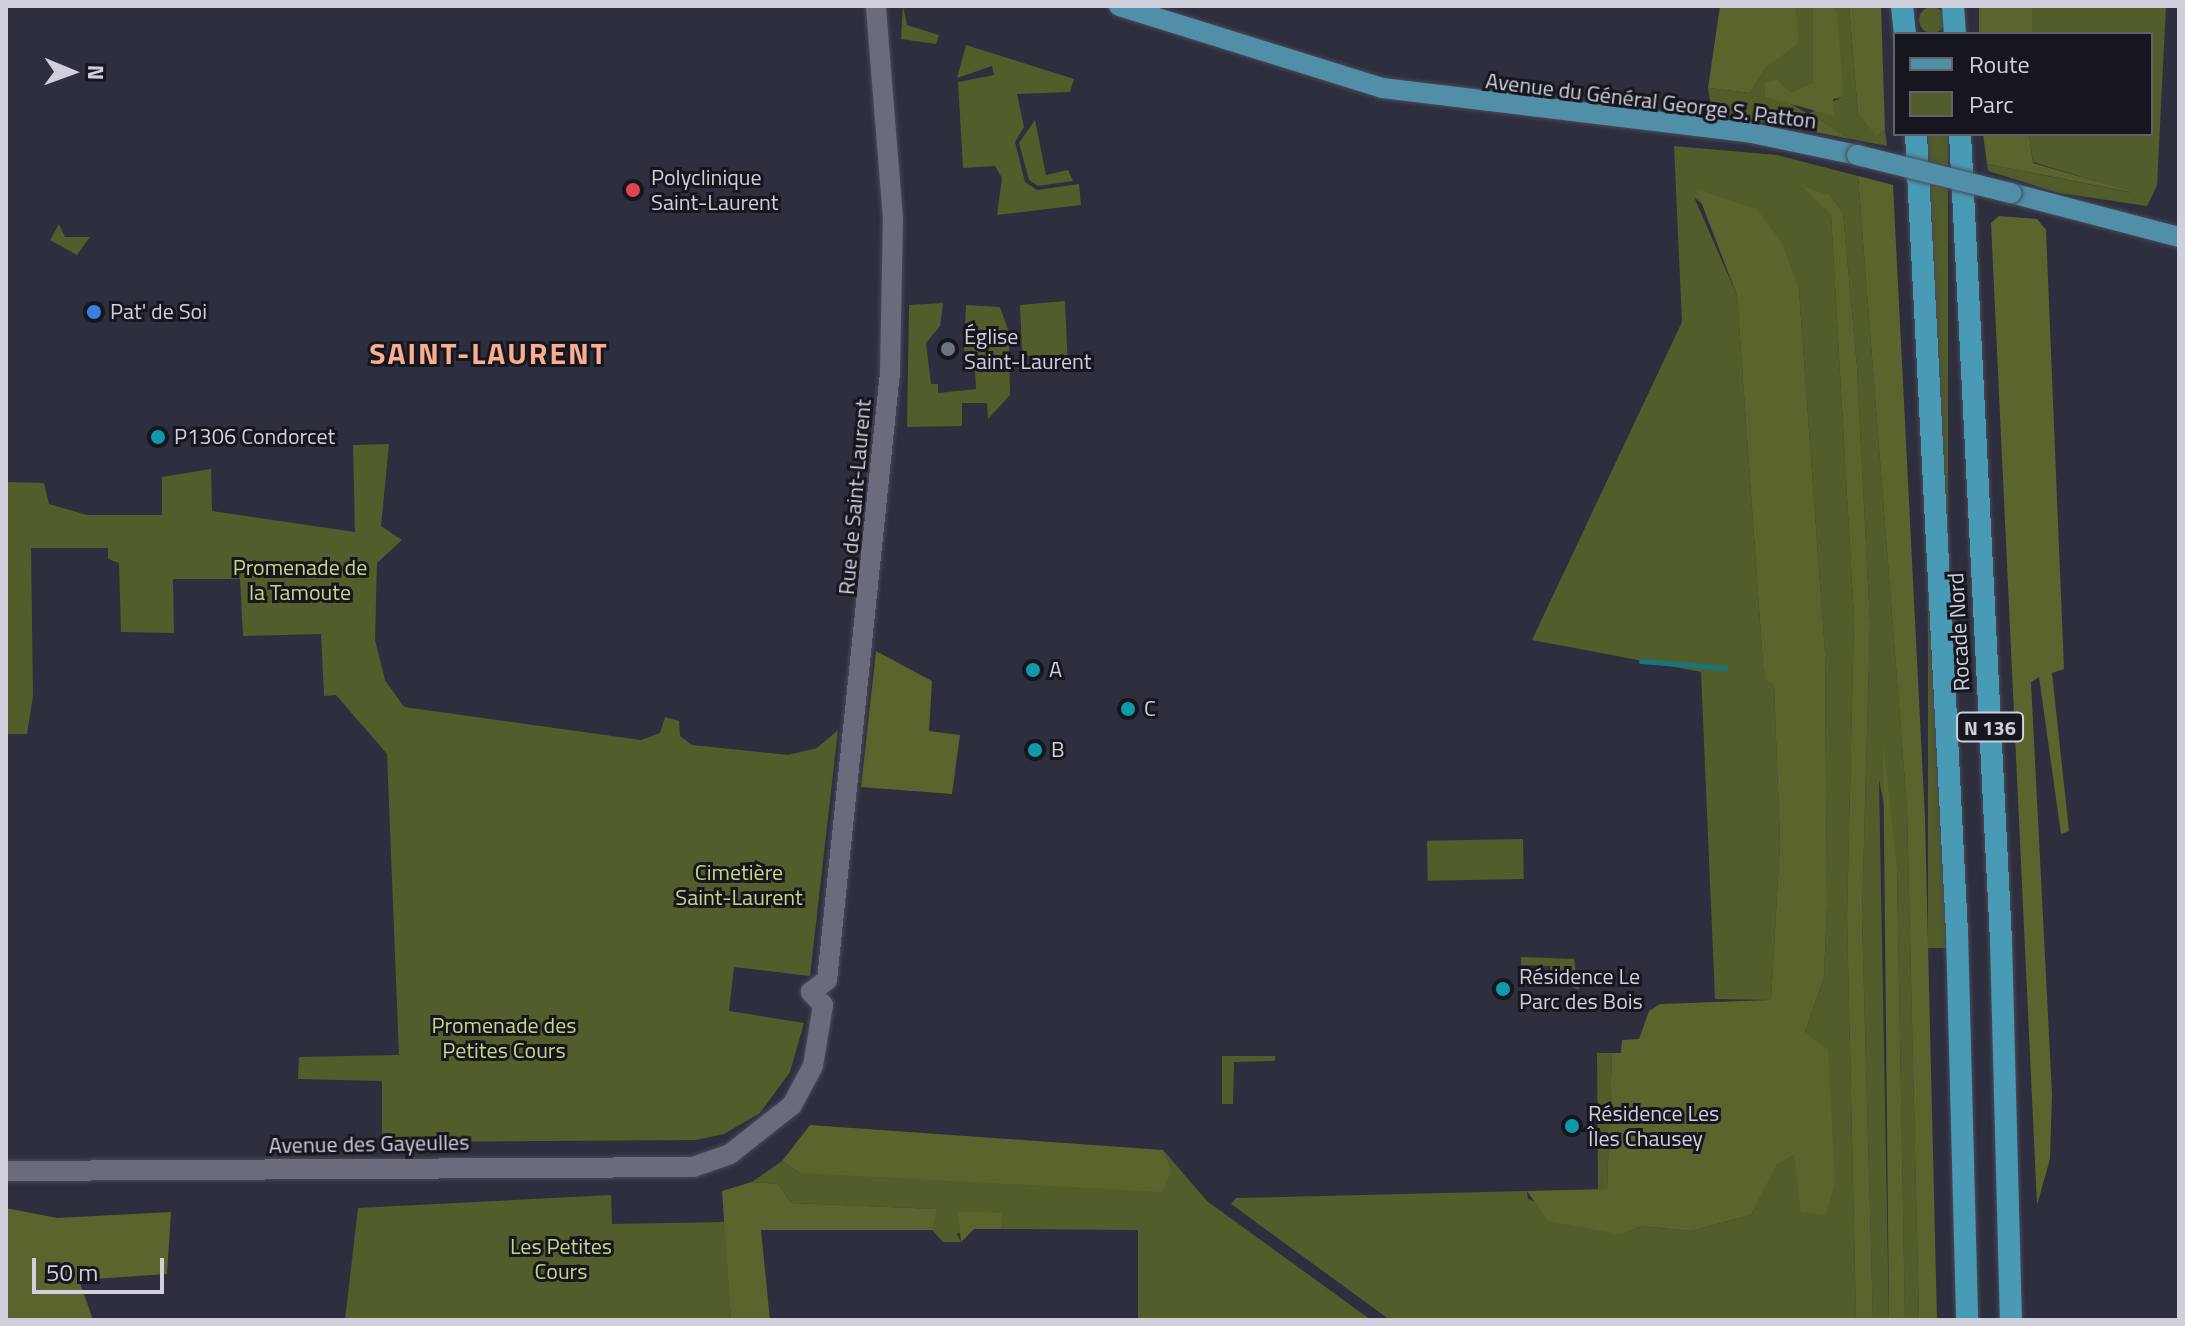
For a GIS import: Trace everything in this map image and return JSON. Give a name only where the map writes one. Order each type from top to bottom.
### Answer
[{"type":"highway","points":[[1902,6],[1905,32]]},
{"type":"highway","points":[[1910,6],[1911,32]]},
{"type":"highway","points":[[1956,6],[1957,32]]},
{"type":"highway","name":"Rocade Nord","points":[[1915,136],[1957,933],[1967,1320]]},
{"type":"highway","name":"Rocade Nord","points":[[1960,136],[2001,941],[2011,1320]]},
{"type":"main road","name":"Avenue du Général George S. Patton","points":[[1119,6],[1382,88],[1730,130],[1857,155],[2179,237]]},
{"type":"street","name":"Rue de Saint-Laurent","points":[[730,1154],[773,1124],[801,1091],[823,1005],[836,995],[827,980],[890,372],[893,219],[878,9]]},
{"type":"street","name":"Avenue des Gayeulles","points":[[6,1171],[666,1171],[730,1154]]},
{"type":"green space","points":[[903,6],[907,25],[939,35],[936,44],[901,39]]},
{"type":"green space","points":[[1720,6],[1796,6],[1799,43],[1765,69],[1750,93],[1708,88]]},
{"type":"green space","points":[[1796,6],[1813,6],[1813,82],[1791,92],[1778,79],[1784,100],[1808,114],[1842,97],[1833,6],[1849,6],[1858,114],[1876,135],[1885,130],[1887,146],[1850,139],[1820,120],[1800,129],[1712,112],[1708,88],[1750,93],[1765,69],[1798,43]]},
{"type":"green space","points":[[1813,6],[1833,6],[1837,14],[1843,86],[1842,97],[1833,99],[1834,116],[1765,97],[1765,82],[1778,79],[1791,92],[1813,82]]},
{"type":"green space","points":[[1849,6],[1881,6],[1885,130],[1876,136],[1858,114]]},
{"type":"green space","points":[[1979,6],[2032,6],[2032,32],[1979,32]]},
{"type":"green space","points":[[2032,6],[2166,6],[2157,186],[2147,206],[2059,193],[1988,171],[1987,164],[2134,193],[2033,162],[2029,136],[2153,136],[2153,32],[2032,32]]},
{"type":"green space","points":[[1927,8],[1937,8],[1944,15],[1944,25],[1937,32],[1927,32],[1920,25],[1920,15]]},
{"type":"green space","points":[[966,45],[1074,79],[1070,92],[1017,94],[1024,127],[1015,142],[1025,182],[1037,190],[1079,184],[1081,205],[997,215],[1002,178],[995,166],[963,168],[958,82],[994,75],[992,66],[957,78]]},
{"type":"green space","points":[[1035,120],[1046,175],[1068,170],[1073,181],[1038,186],[1029,180],[1019,143]]},
{"type":"green space","points":[[1803,120],[1820,120],[1850,139],[1800,129]]},
{"type":"green space","points":[[1928,136],[1948,136],[1948,948],[1928,948]]},
{"type":"green space","points":[[1983,136],[2029,136],[2033,163],[2140,194],[1987,164]]},
{"type":"green space","points":[[1674,146],[1777,155],[1858,176],[1907,809],[1919,1320],[1905,1320],[1897,868],[1879,780],[1889,1320],[1873,1320],[1862,917],[1870,623],[1857,367],[1843,213],[1830,195],[1806,188],[1831,215],[1854,619],[1847,916],[1856,1320],[1390,1320],[1231,1204],[1236,1198],[1527,1191],[1528,1199],[1622,1235],[1641,1226],[1691,1231],[1751,1215],[1777,1163],[1794,1155],[1805,1032],[1824,977],[1827,906],[1825,652],[1799,290],[1694,197],[1737,295],[1764,679],[1774,683],[1780,843],[1771,1000],[1715,999],[1701,672],[1532,640],[1682,322]]},
{"type":"green space","points":[[1858,176],[1893,185],[1925,818],[1937,1320],[1919,1320],[1907,809]]},
{"type":"green space","points":[[1802,186],[1830,195],[1843,213],[1857,367],[1870,623],[1862,917],[1873,1320],[1856,1320],[1847,916],[1854,619],[1831,215]]},
{"type":"green space","points":[[1696,189],[1757,209],[1782,243],[1799,290],[1825,652],[1827,906],[1824,977],[1805,1032],[1828,1050],[1835,1182],[1826,1215],[1801,1212],[1794,1155],[1777,1164],[1751,1215],[1691,1231],[1641,1226],[1622,1235],[1548,1221],[1527,1191],[1607,1189],[1612,1053],[1621,1053],[1622,1040],[1639,1039],[1649,1011],[1660,1004],[1771,1000],[1780,843],[1774,684],[1764,679],[1737,295]]},
{"type":"green space","points":[[1999,216],[2037,219],[2046,230],[2064,669],[2052,673],[2069,831],[2061,834],[2039,677],[2031,682],[2052,1094],[2050,1159],[2037,1205],[1991,223]]},
{"type":"green space","points":[[59,224],[65,237],[90,237],[77,255],[50,240]]},
{"type":"green space","points":[[1065,301],[1068,368],[1041,370],[1022,349],[1020,305]]},
{"type":"green space","points":[[943,303],[940,326],[926,343],[931,384],[938,384],[938,393],[976,389],[974,352],[964,351],[966,305],[1000,307],[1009,332],[1010,395],[988,419],[987,403],[962,403],[962,426],[907,427],[909,305]]},
{"type":"green space","points":[[389,444],[381,526],[402,540],[377,563],[375,640],[385,680],[404,707],[641,740],[660,733],[665,717],[679,721],[680,736],[692,745],[788,755],[817,748],[838,730],[810,976],[734,967],[729,1011],[804,1023],[790,1072],[760,1113],[724,1134],[696,1140],[382,1142],[382,1081],[298,1079],[299,1057],[399,1055],[387,754],[336,695],[324,696],[321,634],[243,636],[240,579],[173,579],[174,633],[121,632],[119,563],[108,559],[108,548],[31,548],[33,696],[27,734],[6,734],[6,482],[44,483],[49,504],[87,515],[162,515],[162,477],[211,469],[212,511],[355,532],[353,445]]},
{"type":"green space","points":[[876,651],[932,681],[929,731],[960,735],[952,794],[861,787]]},
{"type":"green space","points":[[1883,738],[1897,868],[1905,1320],[1889,1320]]},
{"type":"green space","points":[[1523,839],[1524,879],[1428,881],[1427,841]]},
{"type":"green space","points":[[1521,957],[1574,959],[1579,990],[1551,977],[1550,966],[1521,965]]},
{"type":"green space","points":[[1597,1053],[1612,1053],[1607,1189],[1598,1190]]},
{"type":"green space","points":[[1222,1056],[1275,1056],[1275,1061],[1234,1062],[1233,1104],[1222,1104]]},
{"type":"green space","points":[[810,1125],[1163,1150],[1172,1170],[1162,1192],[800,1173],[782,1161]]},
{"type":"green space","points":[[1163,1150],[1207,1201],[1371,1320],[1138,1320],[1138,1230],[1001,1229],[1001,1213],[957,1234],[961,1242],[943,1242],[932,1230],[936,1209],[791,1203],[778,1184],[752,1182],[782,1161],[800,1173],[1172,1170]]},
{"type":"green space","points":[[752,1182],[778,1184],[791,1203],[937,1209],[932,1230],[761,1230],[770,1320],[731,1320],[722,1191]]},
{"type":"green space","name":"Les Petites Cours","points":[[611,1195],[612,1224],[725,1222],[731,1320],[345,1320],[358,1208]]},
{"type":"green space","points":[[6,1208],[57,1218],[171,1212],[167,1274],[79,1280],[93,1320],[6,1320]]},
{"type":"green space","points":[[958,1211],[1002,1213],[1001,1229],[974,1229],[961,1242]]},
{"type":"waterway","points":[[1641,661],[1726,668]]},
{"type":"place","name":"Polyclinique Saint-Laurent","points":[[633,190]]},
{"type":"place","name":"Pat' de Soi","points":[[94,312]]},
{"type":"place","name":"Église Saint-Laurent","points":[[948,349]]},
{"type":"place","name":"P1306 Condorcet","points":[[158,437]]},
{"type":"place","name":"A","points":[[1033,670]]},
{"type":"place","name":"C","points":[[1128,709]]},
{"type":"place","name":"B","points":[[1035,750]]},
{"type":"place","name":"Résidence Le Parc des Bois","points":[[1503,989]]},
{"type":"place","name":"Résidence Les Îles Chausey","points":[[1572,1126]]},
{"type":"district","name":"SAINT-LAURENT","points":[[489,353]]},
{"type":"park label","name":"Promenade de la Tamoute","points":[[300,580]]},
{"type":"park label","name":"Cimetière Saint-Laurent","points":[[739,884]]},
{"type":"park label","name":"Promenade des Petites Cours","points":[[504,1038]]}]
